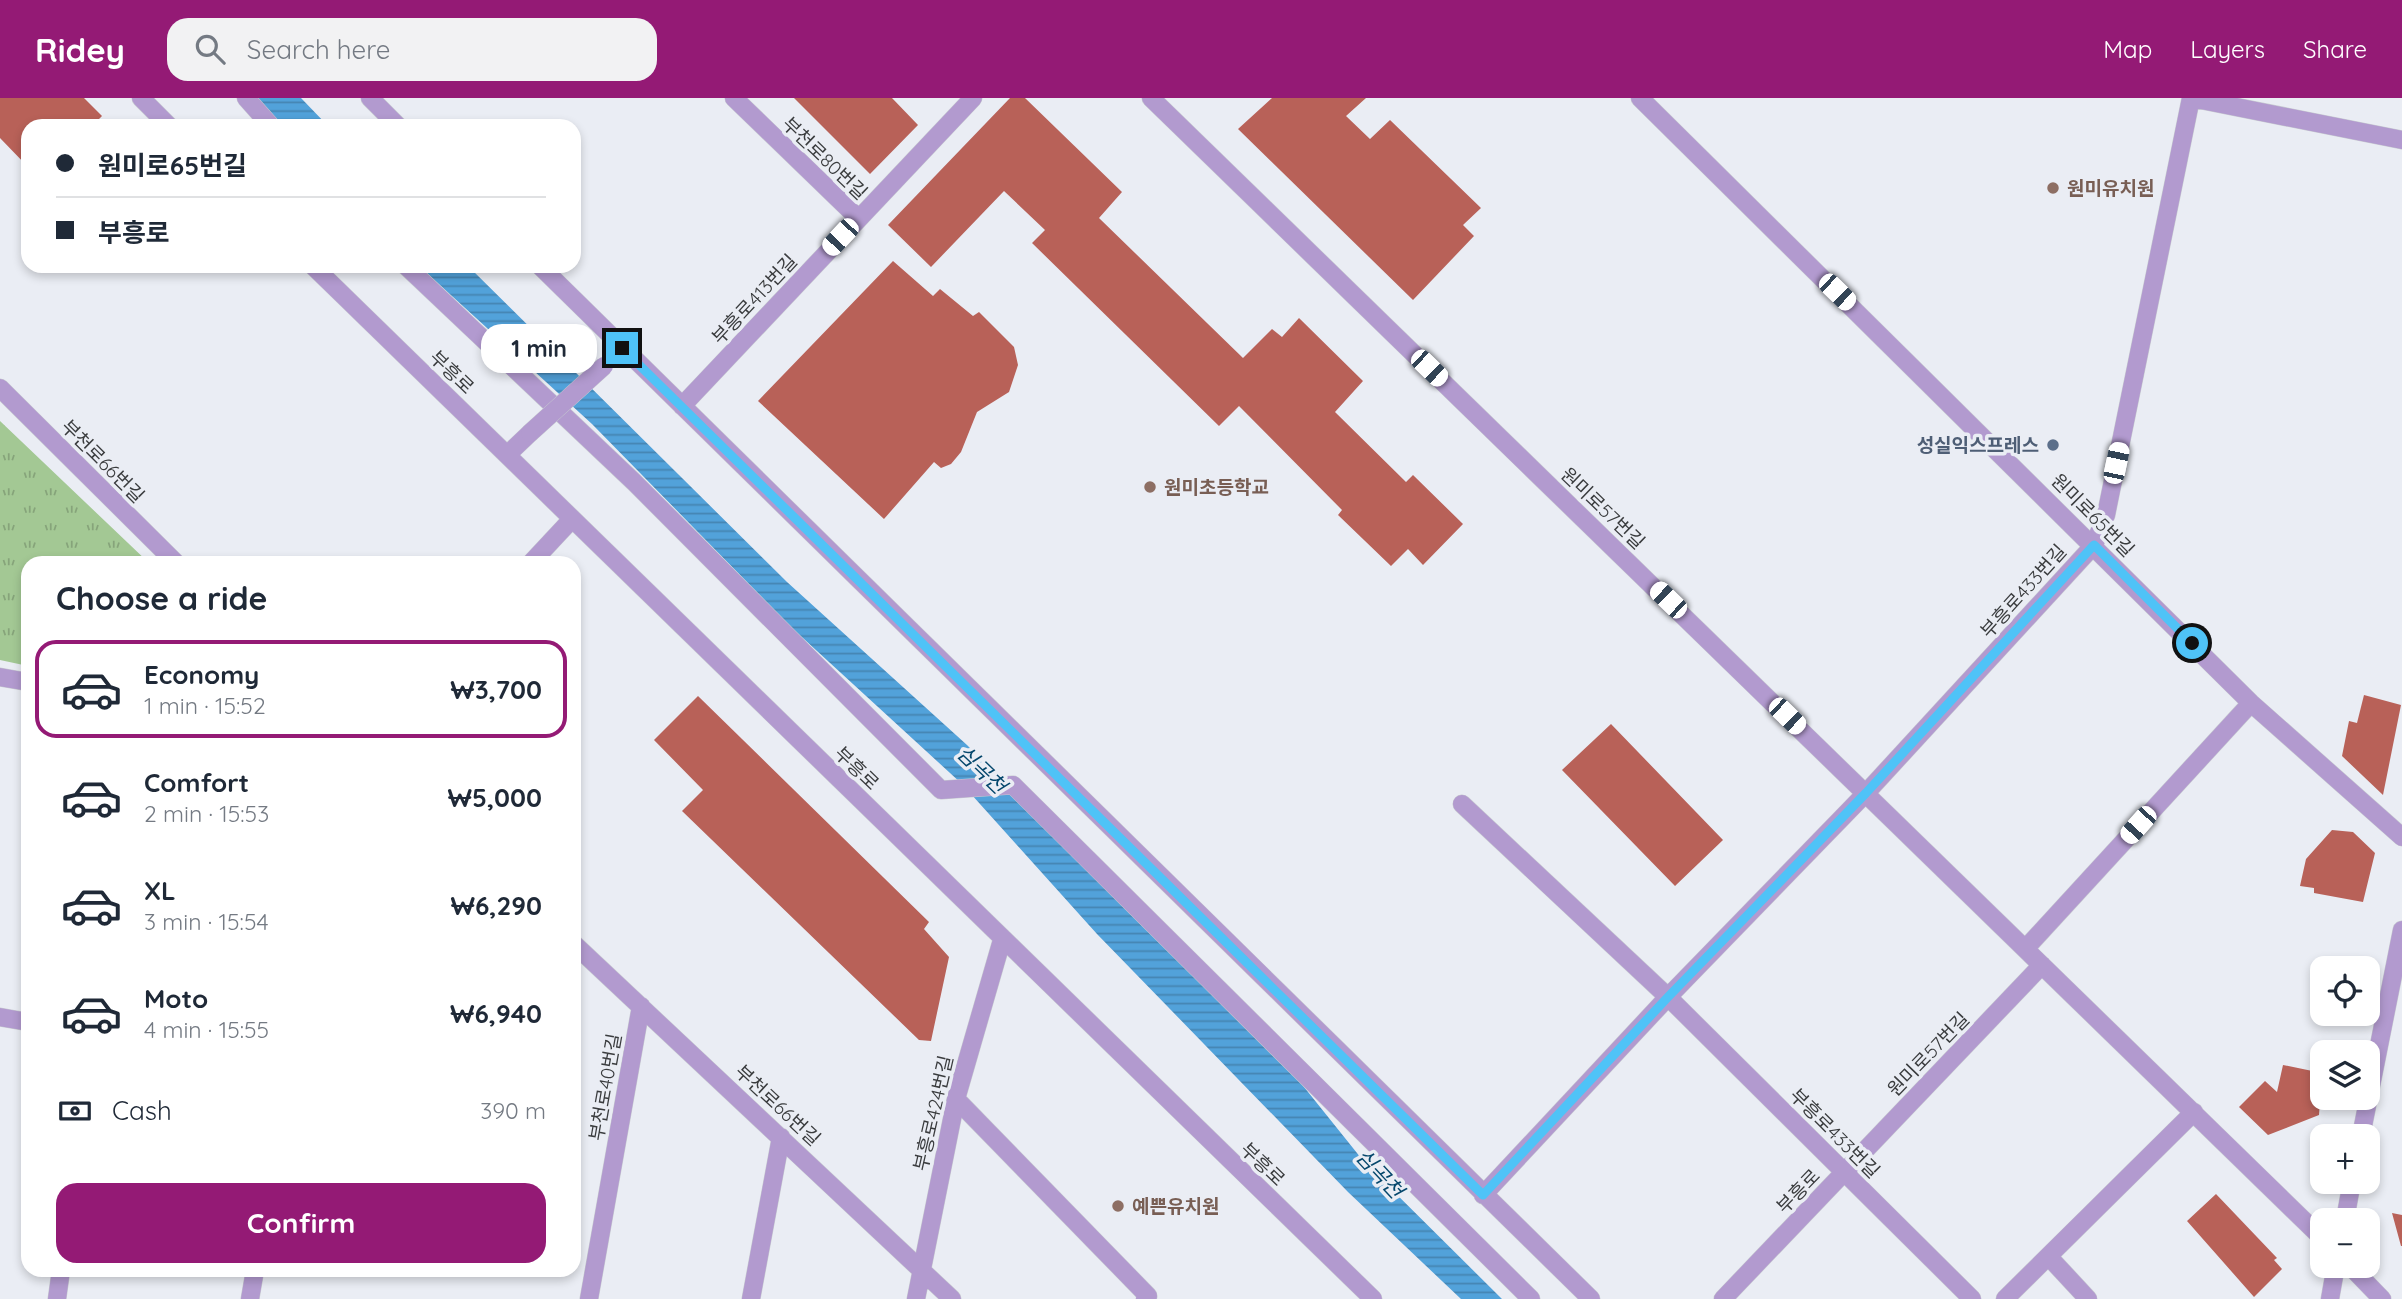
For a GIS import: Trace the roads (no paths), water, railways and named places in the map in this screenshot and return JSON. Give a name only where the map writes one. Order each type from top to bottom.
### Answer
[{"type":"street","points":[[141,98],[162,119]]},
{"type":"street","points":[[246,98],[265,119]]},
{"type":"street","points":[[370,98],[391,119]]},
{"type":"street","name":"부천로80번길","points":[[734,98],[858,218]]},
{"type":"street","name":"부흥로413번길","points":[[682,406],[973,98]]},
{"type":"street","name":"원미로57번길","points":[[1151,98],[2310,1226]]},
{"type":"street","name":"원미로65번길","points":[[1640,98],[2251,703],[2402,837]]},
{"type":"street","points":[[2191,98],[2402,140]]},
{"type":"street","name":"부흥로433번길","points":[[1483,1195],[1668,997],[1866,793],[2094,545],[2106,515],[2191,98]]},
{"type":"street","name":"부흥로","points":[[320,273],[1373,1299]]},
{"type":"street","points":[[413,273],[634,482],[941,790],[1013,785],[1531,1299]]},
{"type":"street","points":[[547,273],[1591,1299]]},
{"type":"street","points":[[507,455],[622,348]]},
{"type":"street","name":"부천로66번길","points":[[0,388],[169,556]]},
{"type":"street","points":[[537,556],[572,519]]},
{"type":"street","points":[[0,677],[21,681]]},
{"type":"street","points":[[2026,948],[2251,703]]},
{"type":"street","name":"부흥로433번길","points":[[1462,804],[1668,997],[1972,1299]]},
{"type":"street","points":[[2363,1124],[2402,930]]},
{"type":"street","name":"부흥로424번길","points":[[916,1299],[956,1098],[1002,940]]},
{"type":"street","name":"부천로66번길","points":[[581,950],[952,1299]]},
{"type":"street","name":"원미로57번길","points":[[1845,1172],[2042,965]]},
{"type":"street","name":"부천로40번길","points":[[589,1299],[641,1006]]},
{"type":"street","points":[[0,1017],[21,1021]]},
{"type":"street","points":[[956,1098],[1148,1296],[1144,1299]]},
{"type":"street","points":[[2005,1299],[2194,1112]]},
{"type":"street","points":[[751,1299],[782,1137]]},
{"type":"street","name":"부흥로","points":[[1723,1299],[1845,1172]]},
{"type":"street","points":[[2049,1257],[2088,1299]]},
{"type":"street","points":[[57,1299],[60,1277]]},
{"type":"street","points":[[250,1299],[254,1277]]},
{"type":"street","points":[[2330,1299],[2334,1278]]},
{"type":"street","points":[[2362,1278],[2382,1299]]},
{"type":"water","points":[[256,98],[301,98],[321,119],[276,119]]},
{"type":"water","name":"심곡천","points":[[427,273],[475,273],[787,582],[967,745],[1300,1082],[1365,1163],[1502,1299],[1461,1299],[1348,1192],[1097,934],[962,784],[793,629],[592,424]]},
{"type":"place","name":"원미유치원","points":[[2053,188]]},
{"type":"place","name":"성실익스프레스","points":[[2053,445]]},
{"type":"place","name":"원미초등학교","points":[[1150,487]]},
{"type":"place","name":"예쁜유치원","points":[[1118,1206]]}]
